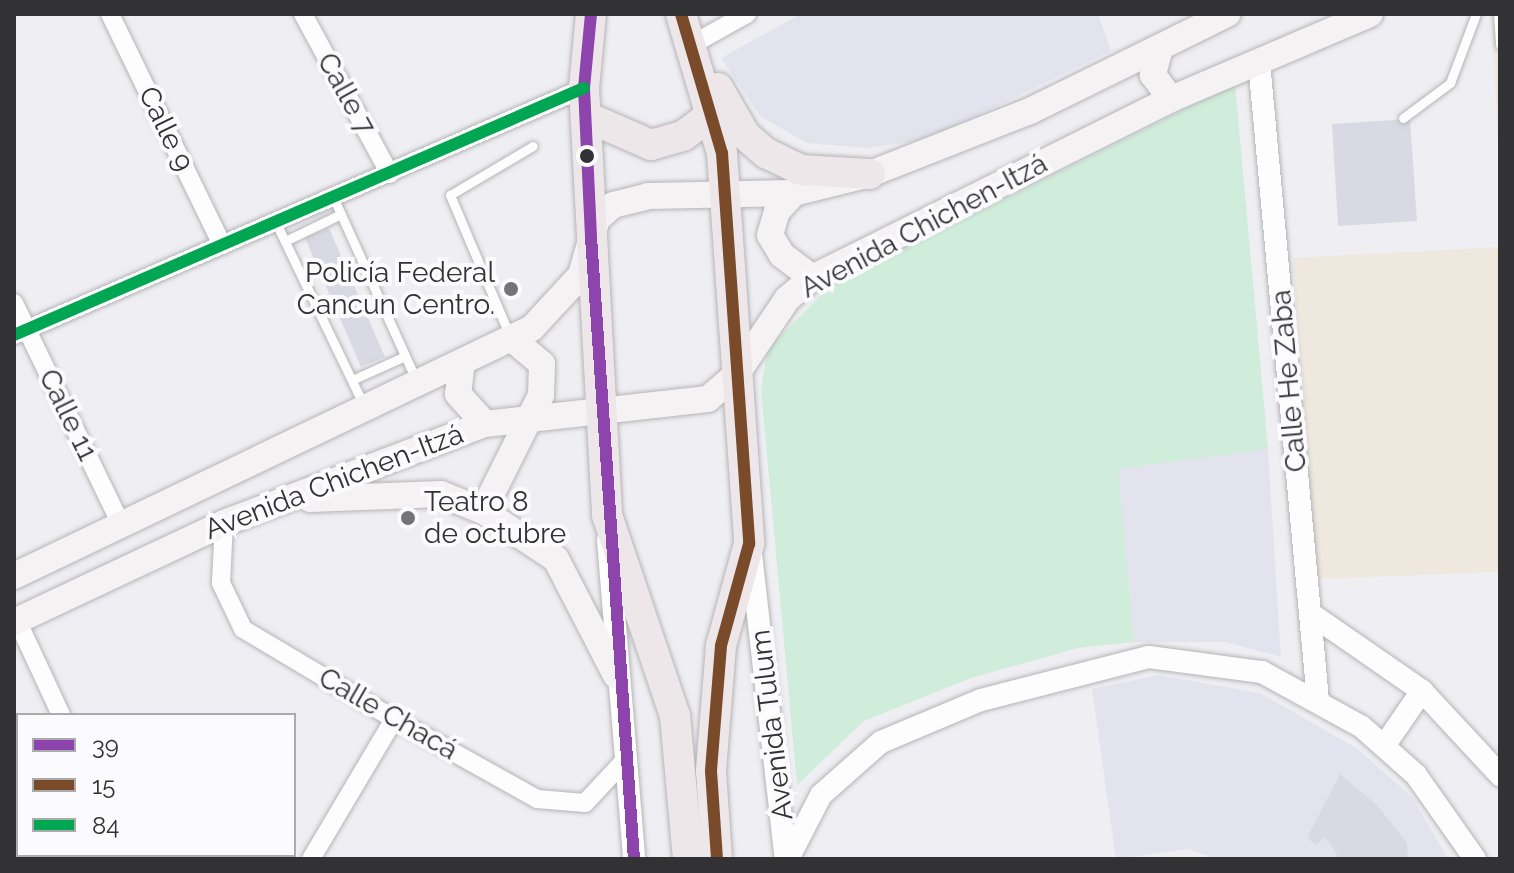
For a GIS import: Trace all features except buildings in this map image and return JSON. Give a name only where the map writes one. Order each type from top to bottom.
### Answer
[{"type":"main road","points":[[591,14],[585,102],[604,408],[607,515],[675,716],[688,859]]},
{"type":"main road","name":"Avenida Tulum","points":[[681,14],[715,112],[749,544],[721,646],[711,771],[717,859]]},
{"type":"main road","name":"Avenida Chichen-Itzá","points":[[14,576],[511,338],[567,296],[597,219],[627,198],[723,199],[794,193],[870,174],[1030,111],[1227,14]]},
{"type":"main road","name":"Avenida Chichen-Itzá","points":[[16,621],[224,523],[485,424],[531,414],[604,408],[671,408],[708,399],[736,375],[787,299],[812,278],[1171,99],[1259,62],[1342,21],[1370,14]]},
{"type":"main road","points":[[693,44],[745,135],[766,153],[801,170],[870,174]]},
{"type":"main road","points":[[1160,48],[1153,75],[1171,99]]},
{"type":"main road","points":[[585,102],[651,145],[683,136],[715,112]]},
{"type":"main road","points":[[794,193],[777,211],[770,235],[782,255],[812,278]]},
{"type":"main road","points":[[483,511],[531,414],[542,364],[511,338]]},
{"type":"main road","points":[[462,362],[458,394],[485,424]]},
{"type":"main road","points":[[287,500],[441,494],[483,511],[556,559],[616,675]]},
{"type":"street","name":"Calle 9","points":[[110,14],[222,245]]},
{"type":"street","name":"Calle 7","points":[[303,14],[390,174]]},
{"type":"street","points":[[693,44],[747,14]]},
{"type":"street","name":"Calle He Zaba","points":[[1259,62],[1318,701]]},
{"type":"street","points":[[20,332],[222,245],[281,233],[337,207],[390,174],[585,102]]},
{"type":"street","name":"Calle 11","points":[[14,303],[20,332],[122,526]]},
{"type":"street","points":[[607,515],[616,675],[634,859]]},
{"type":"street","name":"Calle Chacá","points":[[224,523],[221,583],[243,629],[394,719],[537,799],[585,803],[625,760]]},
{"type":"street","name":"Avenida Tulum","points":[[749,544],[787,859]]},
{"type":"street","points":[[1311,614],[1422,691],[1500,775]]},
{"type":"street","points":[[16,621],[60,713]]},
{"type":"street","points":[[787,859],[821,795],[881,742],[981,700],[1149,657],[1262,672],[1318,701],[1384,746],[1416,775],[1475,859]]},
{"type":"street","points":[[1384,746],[1422,691]]},
{"type":"street","points":[[311,859],[394,719]]},
{"type":"lane","points":[[1403,118],[1450,83],[1476,14]]},
{"type":"lane","points":[[1498,14],[1500,45]]},
{"type":"lane","points":[[511,338],[450,195],[533,146]]},
{"type":"lane","points":[[337,207],[417,383]]},
{"type":"lane","points":[[281,233],[366,408]]},
{"type":"lane","points":[[352,380],[405,356]]},
{"type":"shaded area","points":[[801,14],[1098,14],[1111,51],[928,139],[868,148],[807,143],[761,117],[721,58]]},
{"type":"shaded area","points":[[1492,14],[1500,14],[1500,189]]},
{"type":"shaded area","points":[[1500,247],[1500,572],[1314,579],[1293,258]]},
{"type":"shaded area","points":[[1268,449],[1281,657],[1225,642],[1134,642],[1117,468]]},
{"type":"shaded area","points":[[1158,675],[1260,693],[1358,749],[1412,797],[1448,859],[1216,859],[1189,849],[1116,859],[1092,689]]},
{"type":"green space","points":[[1235,84],[1268,449],[1118,469],[1134,642],[1078,648],[971,678],[864,721],[797,785],[761,389],[768,349],[830,286]]},
{"type":"transit line","name":"39","points":[[591,14],[584,88],[591,237],[634,859]]},
{"type":"transit line","name":"15","points":[[681,14],[722,153],[749,544],[721,646],[711,771],[717,859]]},
{"type":"transit line","name":"84","points":[[14,335],[584,88]]},
{"type":"place","name":"Policía Federal Cancun Centro.","points":[[511,289]]},
{"type":"place","name":"Teatro 8 de octubre","points":[[408,518]]}]
